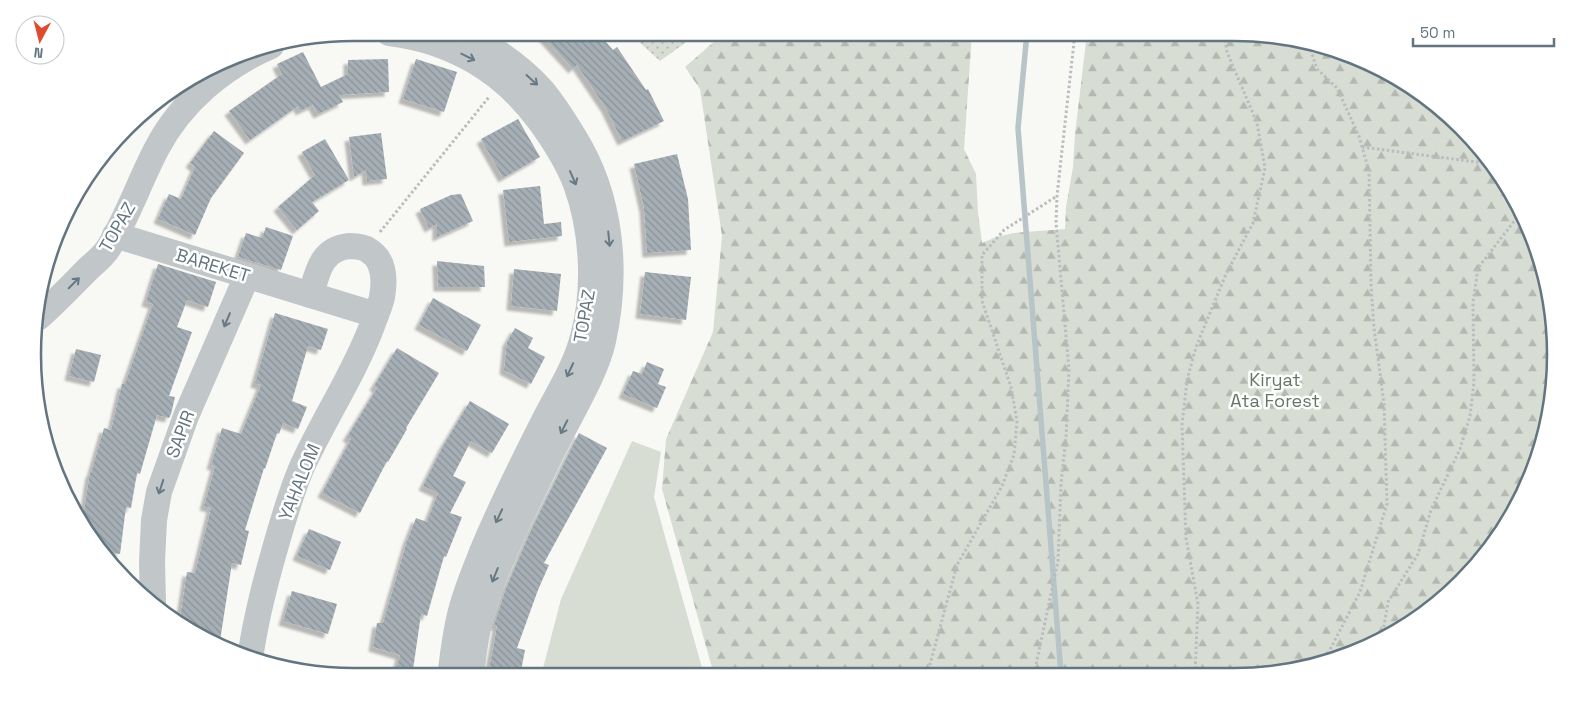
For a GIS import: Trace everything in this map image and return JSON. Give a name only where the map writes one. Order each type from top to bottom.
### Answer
[{"type":"street","name":"TOPAZ","points":[[432,41],[478,62],[525,102],[546,130],[576,183],[589,239],[591,273],[583,337],[572,367],[533,442],[470,582],[460,615],[451,668]]},
{"type":"street","name":"TOPAZ","points":[[472,668],[480,620],[501,558],[590,376],[603,342],[611,274],[609,236],[603,208],[594,176],[582,150],[563,119],[540,88],[515,65],[481,41]]},
{"type":"street","name":"TOPAZ","points":[[157,147],[176,117],[201,91],[234,65]]},
{"type":"street","name":"TOPAZ","points":[[44,312],[108,249],[157,147],[169,113],[180,94]]},
{"type":"street","name":"BAREKET","points":[[115,235],[311,295]]},
{"type":"street","points":[[367,248],[340,247],[329,254],[320,265],[311,295],[376,315]]},
{"type":"street","name":"YAHALOM","points":[[251,650],[265,582],[282,523],[301,470],[363,349],[382,298],[383,268],[376,256],[367,248]]},
{"type":"street","name":"SAPIR","points":[[153,594],[152,553],[158,492],[186,416],[247,276]]},
{"type":"path","points":[[1035,668],[1058,561],[1061,484],[1066,437],[1069,370],[1056,223],[1057,196],[1074,41]]},
{"type":"path","points":[[1195,668],[1198,604],[1186,538],[1182,425],[1187,380],[1196,347],[1226,274],[1253,224],[1265,168],[1257,123],[1227,52],[1225,41]]},
{"type":"path","points":[[1311,51],[1317,69],[1336,88],[1360,136],[1369,171],[1371,284],[1374,328],[1384,404],[1387,504],[1360,592],[1328,653]]},
{"type":"path","points":[[367,248],[502,81]]},
{"type":"path","points":[[1362,147],[1481,163]]},
{"type":"path","points":[[929,668],[957,565],[1002,486],[1014,455],[1017,421],[1010,387],[982,301],[982,255],[1004,230],[1057,196]]},
{"type":"path","points":[[1383,629],[1388,602],[1418,554],[1431,510],[1460,449],[1470,416],[1474,382],[1473,302],[1478,268],[1516,219]]},
{"type":"green space","points":[[638,41],[688,41],[660,61]]},
{"type":"green space","name":"Kiryat Ata Forest","points":[[715,41],[971,41],[964,149],[976,174],[982,243],[996,237],[1014,233],[1065,229],[1086,41],[1234,41],[1274,44],[1295,47],[1334,58],[1390,83],[1408,94],[1440,119],[1482,164],[1494,180],[1514,216],[1523,235],[1536,273],[1541,293],[1546,334],[1547,354],[1544,395],[1541,416],[1530,455],[1505,511],[1494,529],[1469,561],[1440,590],[1408,615],[1353,644],[1295,662],[1234,668],[712,668],[662,489],[666,439],[713,332],[722,236],[700,89],[685,67]]},
{"type":"green space","points":[[632,441],[661,452],[654,497],[702,668],[543,668],[561,599]]},
{"type":"building","points":[[547,41],[605,41],[613,50],[617,47],[646,90],[648,89],[664,121],[622,141],[606,108],[577,65],[573,69]]},
{"type":"building","points":[[303,52],[321,87],[348,74],[348,60],[388,59],[389,92],[339,95],[343,102],[318,114],[313,105],[300,111],[298,106],[250,140],[229,111],[282,74],[277,64]]},
{"type":"building","points":[[416,59],[457,72],[444,112],[403,99]]},
{"type":"building","points":[[518,119],[540,157],[503,178],[481,139]]},
{"type":"building","points":[[214,131],[244,153],[211,198],[195,235],[158,219],[169,194],[181,199],[195,167],[190,163]]},
{"type":"building","points":[[381,133],[387,179],[367,181],[366,170],[354,177],[349,137]]},
{"type":"building","points":[[325,139],[349,180],[312,202],[319,211],[297,230],[278,207],[315,175],[302,152]]},
{"type":"building","points":[[677,154],[688,199],[691,250],[647,253],[644,208],[634,164]]},
{"type":"building","points":[[540,186],[544,224],[561,222],[562,236],[509,242],[503,190]]},
{"type":"building","points":[[461,194],[473,221],[437,237],[437,224],[429,228],[420,209],[451,195]]},
{"type":"building","points":[[266,227],[293,236],[281,270],[238,257],[246,233],[262,238]]},
{"type":"building","points":[[437,261],[484,266],[485,287],[438,287]]},
{"type":"building","points":[[158,264],[216,282],[208,307],[187,300],[177,327],[192,332],[169,396],[175,397],[171,414],[169,418],[157,415],[140,474],[137,473],[131,508],[126,507],[120,554],[112,553],[84,512],[90,473],[104,428],[111,430],[122,384],[125,384],[153,304],[146,302]]},
{"type":"building","points":[[514,269],[561,274],[557,311],[511,306]]},
{"type":"building","points":[[645,272],[691,277],[686,320],[640,314]]},
{"type":"building","points":[[433,298],[481,325],[467,351],[419,325]]},
{"type":"building","points":[[275,313],[328,329],[321,350],[308,346],[292,401],[307,407],[298,429],[283,423],[279,434],[277,433],[264,468],[245,530],[249,531],[241,565],[232,563],[221,637],[180,615],[187,572],[195,573],[211,508],[204,506],[215,466],[211,465],[222,428],[241,434],[261,385],[255,383]]},
{"type":"building","points":[[515,328],[533,338],[528,348],[545,357],[531,384],[504,370],[507,342]]},
{"type":"building","points":[[397,348],[439,373],[387,461],[360,513],[322,493],[351,439],[347,437],[377,388],[374,386]]},
{"type":"building","points":[[76,349],[101,355],[94,382],[69,376]]},
{"type":"building","points":[[647,362],[664,369],[658,384],[666,387],[657,408],[623,394],[633,371],[642,374]]},
{"type":"building","points":[[470,401],[509,424],[492,453],[471,441],[453,476],[466,482],[450,513],[462,517],[446,557],[444,556],[427,616],[421,614],[413,668],[397,667],[400,655],[373,647],[377,623],[383,623],[407,541],[416,518],[427,522],[438,493],[423,486],[443,446]]},
{"type":"building","points":[[579,433],[607,448],[544,563],[549,565],[517,648],[525,650],[522,668],[489,668],[497,626],[494,625],[506,588],[532,528]]},
{"type":"building","points":[[309,529],[341,542],[330,570],[297,556]]},
{"type":"building","points":[[292,591],[337,604],[328,634],[283,621]]},
{"type":"waterway","points":[[1026,41],[1018,128],[1061,668]]}]
